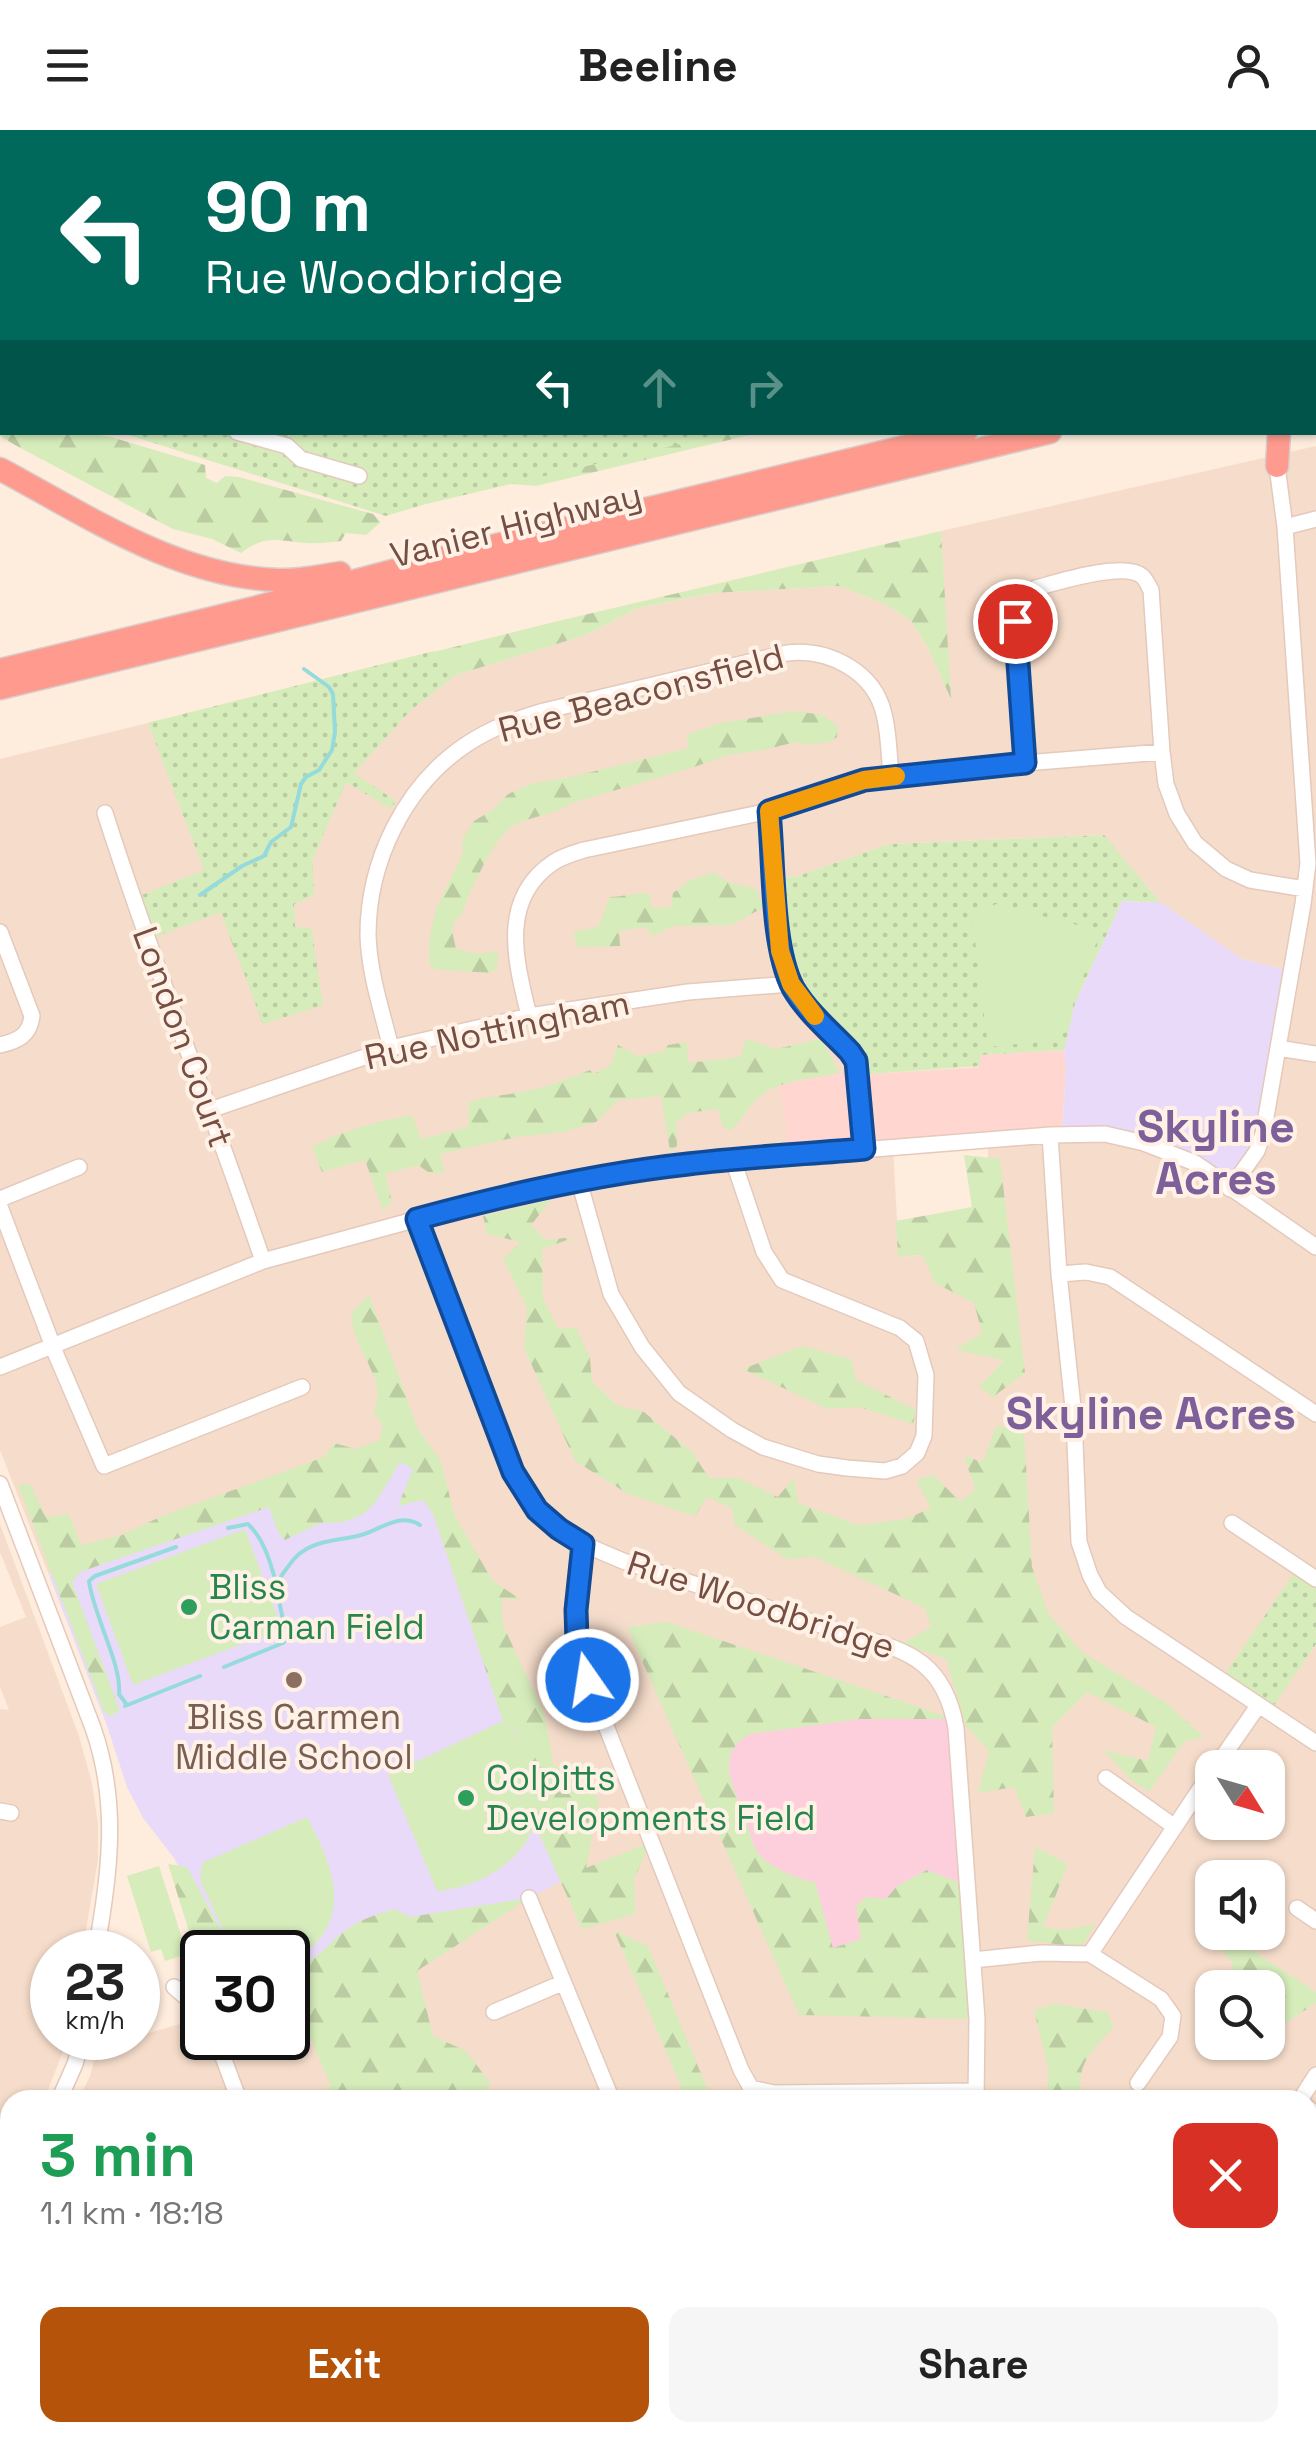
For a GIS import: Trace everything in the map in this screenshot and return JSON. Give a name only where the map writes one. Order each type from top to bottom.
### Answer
[{"type":"highway","name":"Vanier Highway","points":[[0,670],[954,435]]},
{"type":"highway","name":"Vanier Highway","points":[[0,688],[1038,435]]},
{"type":"highway","points":[[1277,466],[1280,435]]},
{"type":"highway","points":[[0,469],[99,523],[176,559],[234,575],[280,580],[418,564]]},
{"type":"street","points":[[248,435],[288,446],[300,459],[359,476]]},
{"type":"street","points":[[1230,1189],[1263,1134],[1308,863],[1310,801],[1277,466]]},
{"type":"street","points":[[1285,527],[1316,519]]},
{"type":"street","points":[[1025,763],[1016,606],[1036,588],[1118,570],[1132,571],[1144,577],[1151,590],[1162,752],[1170,800],[1185,828],[1208,856],[1226,869],[1250,880],[1305,889]]},
{"type":"street","name":"Rue Beaconsfield","points":[[391,1048],[370,961],[368,935],[372,890],[380,861],[413,797],[442,765],[477,738],[506,723],[544,711],[787,653],[816,652],[844,664],[873,690],[884,713],[891,776]]},
{"type":"street","points":[[529,1016],[516,956],[516,919],[531,885],[555,861],[584,850],[769,811],[864,780],[1162,752]]},
{"type":"street","points":[[769,811],[780,951],[798,996],[856,1061],[864,1149]]},
{"type":"street","name":"London Court","points":[[105,813],[135,908],[263,1261]]},
{"type":"street","points":[[0,932],[32,1016],[22,1037],[0,1046]]},
{"type":"street","name":"Rue Nottingham","points":[[210,1110],[391,1048],[529,1016],[671,994],[791,984]]},
{"type":"street","points":[[1278,1048],[1316,1054]]},
{"type":"street","points":[[0,1367],[263,1261],[579,1181],[685,1164],[1104,1134],[1144,1142],[1194,1163],[1316,1247]]},
{"type":"street","points":[[1050,1136],[1074,1417],[1079,1542],[1090,1575],[1100,1592],[1126,1618],[1316,1743]]},
{"type":"street","points":[[579,1181],[612,1294],[642,1348],[679,1393],[763,1447],[818,1464],[847,1468],[884,1471],[902,1466],[917,1453],[924,1436],[926,1374],[916,1342],[900,1328],[782,1280],[764,1252],[732,1160]]},
{"type":"street","points":[[79,1167],[0,1203],[104,1466],[302,1388]]},
{"type":"street","name":"Rue Woodbridge","points":[[417,1219],[513,1472],[537,1510],[583,1544],[623,1561],[892,1646],[926,1666],[941,1682],[952,1704],[956,1728],[977,2019],[976,2090]]},
{"type":"street","points":[[1059,1274],[1086,1272],[1110,1278],[1316,1414]]},
{"type":"street","points":[[0,1484],[94,1728],[103,1764],[110,1806],[110,1862],[99,1930]]},
{"type":"street","points":[[1232,1523],[1316,1579]]},
{"type":"street","points":[[583,1544],[577,1641],[588,1680],[734,2052],[751,2088],[760,2090]]},
{"type":"street","points":[[1227,1750],[1258,1706]]},
{"type":"street","points":[[1106,1778],[1174,1828]]},
{"type":"street","points":[[1090,1954],[1195,1797]]},
{"type":"street","points":[[529,1898],[608,2090]]},
{"type":"street","points":[[1297,1908],[1316,1921]]},
{"type":"street","points":[[973,1960],[1041,1953],[1090,1954],[1161,1999],[1173,2016],[1170,2037],[1138,2084]]},
{"type":"street","points":[[494,2012],[562,1983]]},
{"type":"street","points":[[174,1987],[180,1992]]},
{"type":"street","points":[[63,2090],[76,2060]]},
{"type":"street","points":[[224,2060],[235,2090]]},
{"type":"shaded area","points":[[1316,446],[1316,1588],[1295,1573],[1273,1706],[1316,1644],[1316,2090],[83,2090],[94,2060],[160,2060],[160,2030],[180,2024],[180,2060],[310,2060],[310,1980],[529,1898],[250,1503],[49,1575],[0,1450],[0,759],[148,723],[263,1023],[311,928],[294,927],[294,904],[314,895],[312,861],[346,782],[411,710],[456,675],[586,635],[638,608],[713,593],[839,586],[885,604],[911,621],[950,696],[941,531]],"holes":[[[1103,835],[1160,902],[1242,959],[1291,971],[1062,1135],[987,1140],[994,1249],[899,1257],[893,1147],[772,879],[798,876],[889,844]]]},
{"type":"shaded area","points":[[1122,901],[1160,902],[1242,959],[1292,971],[1263,1134],[1230,1189],[1144,1143],[1062,1135],[1067,1032],[1075,1003]]},
{"type":"shaded area","points":[[1064,1050],[1062,1135],[790,1155],[780,1086],[857,1069],[871,1074],[979,1067],[979,1055]]},
{"type":"shaded area","name":"Bliss Carmen Middle School","points":[[408,1456],[585,1869],[529,1898],[310,1980],[310,1930],[201,1930],[190,1887],[127,1787],[49,1575],[250,1503]]},
{"type":"shaded area","points":[[0,1524],[79,1736],[92,1783],[98,1860],[86,1930],[30,1930],[30,2060],[60,2060],[48,2090],[0,2090],[0,1709],[9,1710],[0,1687],[0,1627],[26,1617],[0,1552]]},
{"type":"shaded area","points":[[651,1655],[954,1719],[966,1885],[799,2015]]},
{"type":"green space","points":[[128,435],[719,435],[426,504],[386,516]]},
{"type":"green space","points":[[485,435],[750,435],[536,486],[497,483]]},
{"type":"green space","points":[[0,436],[111,437],[205,465],[206,478],[217,483],[225,476],[239,477],[373,514],[381,522],[366,535],[346,533],[341,541],[265,541],[241,553],[212,539],[173,529]]},
{"type":"green space","points":[[941,531],[951,699],[911,621],[885,604],[839,586],[713,593],[638,608],[586,635],[456,675],[411,710],[346,782],[312,861],[314,895],[294,904],[295,927],[311,928],[323,1005],[263,1024],[148,723]]},
{"type":"green space","points":[[434,651],[456,675],[411,710],[354,773],[396,801],[391,809],[346,782],[312,861],[314,895],[294,904],[295,927],[311,928],[323,1005],[263,1024],[221,912],[147,940],[132,899],[204,870],[148,723]]},
{"type":"green space","points":[[794,711],[823,715],[838,726],[837,737],[829,742],[796,742],[729,755],[514,825],[490,853],[452,931],[456,949],[477,954],[498,951],[497,968],[490,973],[433,969],[429,962],[430,934],[436,909],[463,853],[462,840],[474,821],[494,809],[508,794],[534,783],[689,748],[686,735],[721,723]]},
{"type":"green space","points":[[1104,835],[1160,902],[1122,901],[1075,1003],[1064,1050],[980,1055],[980,1066],[871,1074],[857,1069],[798,996],[771,879],[798,876],[889,844]]},
{"type":"green space","points":[[715,872],[727,881],[759,891],[758,898],[764,901],[762,908],[732,925],[673,926],[653,936],[645,927],[619,931],[620,946],[578,947],[573,932],[598,927],[610,897],[650,894],[652,908],[671,907],[673,893],[691,880]]},
{"type":"green space","points":[[996,904],[1101,931],[1056,1040],[988,1047],[972,916]]},
{"type":"green space","points":[[746,1039],[776,1049],[821,1039],[840,1073],[773,1088],[756,1100],[730,1131],[722,1126],[718,1109],[687,1113],[676,1123],[677,1146],[670,1151],[661,1096],[618,1100],[596,1122],[564,1132],[517,1137],[440,1154],[445,1173],[428,1172],[418,1165],[385,1174],[392,1201],[383,1211],[365,1160],[322,1172],[312,1147],[360,1127],[412,1115],[421,1139],[468,1127],[469,1102],[535,1089],[590,1070],[593,1074],[610,1066],[618,1045],[638,1056],[663,1052],[668,1045],[687,1042],[688,1063],[740,1057]]},
{"type":"green space","points":[[964,1155],[1000,1159],[1025,1373],[993,1397],[979,1387],[1004,1360],[955,1350],[982,1333],[974,1303],[935,1283],[922,1255],[898,1257],[896,1221],[972,1207]]},
{"type":"green space","points":[[551,1200],[531,1225],[545,1240],[575,1237],[542,1249],[543,1299],[558,1328],[576,1328],[590,1358],[592,1382],[617,1405],[644,1412],[692,1452],[709,1478],[738,1478],[778,1497],[794,1477],[798,1503],[858,1525],[906,1519],[931,1508],[916,1480],[934,1475],[960,1502],[975,1489],[964,1456],[983,1462],[996,1426],[1024,1431],[1032,1567],[1048,1613],[1082,1652],[1166,1703],[1204,1737],[1184,1742],[1149,1792],[1130,1779],[1104,1750],[1148,1761],[1156,1727],[1087,1692],[1052,1727],[1054,1813],[1026,1817],[1014,1787],[978,1793],[989,1751],[966,1726],[946,1659],[902,1644],[931,1627],[925,1608],[815,1557],[786,1559],[734,1524],[732,1508],[707,1497],[695,1516],[628,1494],[575,1461],[524,1348],[527,1308],[503,1259],[521,1242],[487,1234],[483,1216]]},
{"type":"green space","points":[[369,1295],[418,1429],[441,1461],[454,1514],[492,1580],[521,1600],[501,1598],[503,1625],[544,1713],[554,1766],[585,1777],[599,1801],[586,1868],[651,1842],[634,1879],[635,1914],[582,1929],[534,1823],[535,1787],[517,1733],[503,1721],[433,1514],[423,1500],[398,1506],[413,1469],[400,1462],[364,1514],[344,1522],[321,1523],[285,1540],[269,1507],[80,1572],[72,1582],[120,1711],[110,1716],[104,1712],[18,1485],[30,1484],[46,1517],[69,1514],[81,1545],[122,1535],[162,1516],[324,1457],[334,1443],[356,1449],[379,1440],[383,1427],[374,1412],[378,1392],[355,1334],[351,1313]]},
{"type":"green space","points":[[802,1346],[851,1359],[856,1380],[916,1410],[913,1424],[859,1407],[828,1409],[743,1369]]},
{"type":"green space","name":"Bliss Carman Field","points":[[245,1529],[282,1629],[133,1685],[96,1584]]},
{"type":"green space","points":[[1294,1573],[1316,1588],[1316,1644],[1273,1707],[1225,1674]]},
{"type":"green space","points":[[667,1622],[954,1719],[860,1719],[750,1734],[732,1751],[729,1761],[732,1784],[759,1854],[786,1873],[815,1882],[833,1948],[861,1939],[856,1906],[866,1897],[886,1899],[897,1886],[927,1870],[966,1885],[977,2019],[799,2015],[627,1627]]},
{"type":"green space","name":"Colpitts Developments Field","points":[[503,1721],[519,1738],[531,1766],[536,1802],[532,1829],[517,1854],[493,1873],[465,1886],[437,1891],[388,1775]]},
{"type":"green space","points":[[307,1817],[332,1879],[332,1916],[324,1933],[310,1949],[310,1930],[223,1930],[200,1880],[202,1863]]},
{"type":"green space","points":[[1035,1847],[1068,1864],[1043,1927],[1063,1930],[1095,1924],[1082,1948],[1027,1940]]},
{"type":"green space","points":[[168,1864],[187,1867],[221,1930],[189,1930]]},
{"type":"green space","points":[[159,1866],[180,1932],[180,1956],[165,1961],[160,1949],[160,1930],[144,1930],[127,1876]]},
{"type":"green space","points":[[529,1898],[417,1971],[433,2036],[466,2051],[491,2084],[485,2090],[324,2090],[331,2087],[310,2037],[310,1960],[360,1922],[395,1909],[410,1917]]},
{"type":"green space","points":[[614,1931],[648,1946],[708,2090],[683,2090]]},
{"type":"green space","points":[[1221,1950],[1252,1950],[1282,1970],[1232,1970],[1233,1963]]},
{"type":"green space","points":[[1285,1972],[1316,1992],[1316,2003],[1285,2023]]},
{"type":"green space","points":[[1055,2004],[1107,2012],[1114,2027],[1083,2067],[1080,2090],[1047,2090],[1049,2072],[1034,2010]]},
{"type":"waterway","points":[[200,895],[264,856],[271,842],[291,827],[301,784],[319,770],[332,750],[333,694],[304,669]]},
{"type":"waterway","points":[[224,1667],[287,1639],[278,1584],[290,1564],[305,1550],[398,1521],[420,1525]]},
{"type":"waterway","points":[[228,1528],[248,1524],[254,1530],[267,1553],[277,1586]]},
{"type":"waterway","points":[[127,1705],[119,1694],[116,1669],[89,1581],[176,1547]]},
{"type":"waterway","points":[[125,1706],[200,1676]]},
{"type":"slow traffic","points":[[815,1016],[791,984],[780,951],[769,811],[864,780],[896,776]]},
{"type":"place","name":"Bliss Carman Field","points":[[189,1607]]},
{"type":"place","name":"Bliss Carmen Middle School","points":[[294,1680]]},
{"type":"place","name":"Colpitts Developments Field","points":[[466,1798]]},
{"type":"district","name":"Skyline Acres","points":[[1216,1152]]},
{"type":"district","name":"Skyline Acres","points":[[1151,1413]]},
{"type":"route","points":[[588,1680],[577,1641],[583,1544],[537,1510],[513,1472],[417,1219],[614,1175],[685,1164],[864,1149],[856,1061],[798,996],[780,951],[769,811],[864,780],[1025,763],[1015,621]]}]
